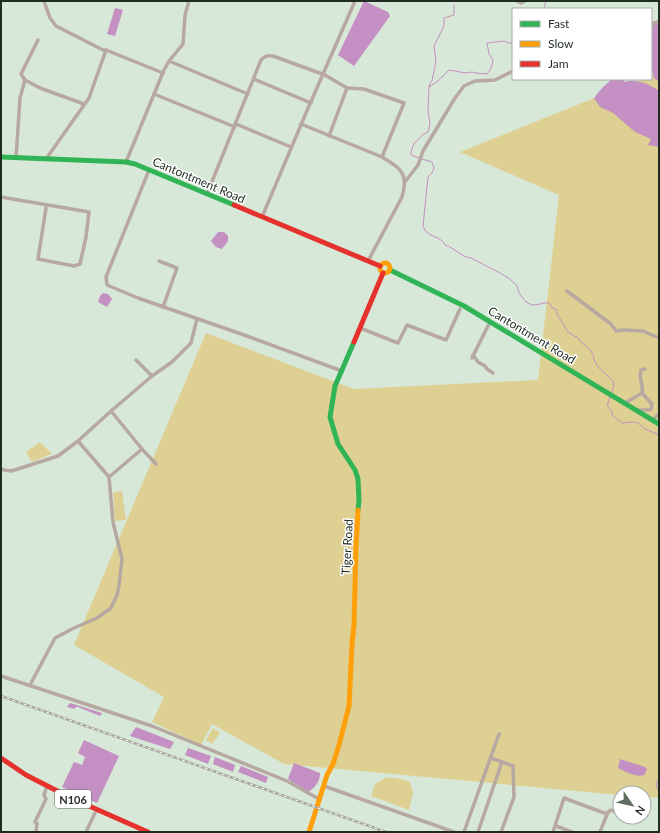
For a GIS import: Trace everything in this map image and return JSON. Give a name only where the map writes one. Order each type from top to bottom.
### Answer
[{"type":"main road","name":"Cantontment Road","points":[[1,157],[126,162],[135,164],[380,266]]},
{"type":"main road","points":[[383,263],[387,263],[390,266],[390,270],[387,273],[383,273],[380,270],[380,266],[383,263]]},
{"type":"main road","name":"Cantontment Road","points":[[390,270],[464,306],[659,424]]},
{"type":"main road","name":"Tiger Road","points":[[309,832],[319,799],[339,746],[349,706],[354,624],[359,500],[358,479],[355,470],[338,444],[330,417],[335,386],[383,273]]},
{"type":"main road","name":"N106","points":[[1,758],[26,775],[71,798],[148,832]]},
{"type":"main road","name":"N106","points":[[1,761],[26,778],[75,804],[140,832]]},
{"type":"street","points":[[44,1],[50,18],[56,26],[103,50],[163,73]]},
{"type":"street","points":[[126,162],[163,73],[169,61],[183,44],[185,15],[189,1]]},
{"type":"street","points":[[262,217],[355,1]]},
{"type":"street","points":[[517,1],[525,1]]},
{"type":"street","points":[[38,40],[21,74],[25,80],[40,88],[84,104]]},
{"type":"street","points":[[46,159],[89,98],[106,50]]},
{"type":"street","points":[[207,194],[261,60],[264,56],[268,55],[323,75],[347,88],[364,89],[404,103],[382,157]]},
{"type":"street","points":[[169,61],[248,94]]},
{"type":"street","points":[[405,182],[418,165],[423,151],[455,98],[464,86],[475,81],[495,80],[512,72]]},
{"type":"street","points":[[16,158],[20,98],[25,80]]},
{"type":"street","points":[[254,80],[311,103]]},
{"type":"street","points":[[329,136],[347,88]]},
{"type":"street","points":[[154,94],[291,147]]},
{"type":"street","points":[[301,124],[382,157],[401,170],[405,182],[402,197],[368,261]]},
{"type":"street","points":[[149,170],[106,278],[107,285],[138,298],[342,371]]},
{"type":"street","points":[[1,198],[89,212],[86,237],[80,264],[74,266],[38,259],[46,208]]},
{"type":"street","points":[[159,261],[177,268],[163,307]]},
{"type":"street","points":[[567,291],[611,324],[616,331],[643,331],[659,338]]},
{"type":"street","points":[[360,328],[398,343],[407,325],[446,340],[460,310]]},
{"type":"street","points":[[1,469],[18,469],[58,456],[78,441],[152,376],[172,362],[191,343],[197,319]]},
{"type":"street","points":[[490,322],[472,357],[486,366],[493,373]]},
{"type":"street","points":[[136,360],[152,376]]},
{"type":"street","points":[[642,393],[643,387],[639,375],[641,370],[645,368]]},
{"type":"street","points":[[625,403],[642,393]]},
{"type":"street","points":[[636,410],[651,409],[652,404],[642,393]]},
{"type":"street","points":[[111,411],[156,464]]},
{"type":"street","points":[[652,420],[659,414]]},
{"type":"street","points":[[30,685],[55,638],[97,618],[111,608],[119,585],[122,560],[113,522],[109,477],[78,441]]},
{"type":"street","points":[[109,477],[142,449]]},
{"type":"street","points":[[1,676],[152,726],[287,781],[319,799]]},
{"type":"street","points":[[464,832],[499,734]]},
{"type":"street","points":[[491,758],[513,766],[514,797],[501,832]]},
{"type":"street","points":[[478,832],[502,762]]},
{"type":"street","points":[[324,786],[454,832]]},
{"type":"street","points":[[36,832],[37,823],[35,822],[46,799],[44,795],[46,789]]},
{"type":"street","points":[[553,832],[564,798],[607,814]]},
{"type":"street","points":[[600,832],[608,812],[612,810]]},
{"type":"street","points":[[86,832],[95,812]]},
{"type":"street","points":[[556,826],[572,832]]},
{"type":"shaded area","points":[[364,1],[388,12],[390,16],[354,66],[338,55]]},
{"type":"shaded area","points":[[115,8],[123,10],[115,36],[107,34]]},
{"type":"shaded area","points":[[655,23],[659,24],[659,82],[654,78],[652,72],[652,28]]},
{"type":"shaded area","points":[[659,72],[659,798],[652,798],[652,785],[612,785],[612,794],[284,764],[212,724],[201,745],[152,722],[164,697],[74,645],[206,333],[354,389],[538,380],[559,195],[460,152],[640,80],[652,80],[652,75]]},
{"type":"shaded area","points":[[611,80],[623,80],[625,82],[634,81],[647,84],[659,91],[659,147],[648,145],[651,139],[635,132],[613,113],[600,107],[594,98]]},
{"type":"shaded area","points":[[218,232],[224,232],[228,236],[228,241],[222,249],[216,247],[211,241]]},
{"type":"shaded area","points":[[103,293],[108,294],[112,299],[107,307],[98,302]]},
{"type":"shaded area","points":[[40,442],[52,454],[32,462],[26,452]]},
{"type":"shaded area","points":[[122,491],[126,520],[115,521],[113,492]]},
{"type":"shaded area","points":[[70,703],[102,713],[100,716],[78,707],[74,709],[67,707]]},
{"type":"shaded area","points":[[136,727],[174,742],[170,749],[130,736]]},
{"type":"shaded area","points":[[213,728],[220,733],[212,744],[206,740]]},
{"type":"shaded area","points":[[84,740],[119,756],[97,803],[62,787],[74,762],[82,765],[85,757],[78,753]]},
{"type":"shaded area","points":[[188,748],[211,756],[208,764],[185,755]]},
{"type":"shaded area","points":[[215,757],[235,765],[233,772],[213,764]]},
{"type":"shaded area","points":[[620,759],[645,767],[647,769],[645,774],[641,776],[634,775],[618,768]]},
{"type":"shaded area","points":[[294,763],[320,773],[317,783],[310,791],[307,791],[288,779]]},
{"type":"shaded area","points":[[241,766],[268,777],[266,783],[238,772]]},
{"type":"shaded area","points":[[385,778],[398,778],[410,782],[413,793],[409,810],[371,796],[375,784]]},
{"type":"waterway","points":[[544,8],[546,1]]},
{"type":"waterway","points":[[429,87],[432,81],[436,61],[434,46],[444,26],[444,18],[454,15],[454,5]]},
{"type":"waterway","points":[[419,158],[411,155],[411,152],[414,143],[422,135],[428,132],[430,123],[428,112],[429,87],[438,81],[449,70],[466,73],[472,72],[487,74],[491,68],[493,60],[489,54],[487,43],[505,41],[507,43],[512,43]]},
{"type":"waterway","points":[[422,159],[432,162],[434,168],[428,177],[423,226],[427,233],[461,254],[510,279],[517,286],[519,293],[526,302],[532,305],[548,303],[551,307],[557,310],[557,314],[568,332],[578,338],[590,350],[598,367],[613,381],[614,384],[612,392]]},
{"type":"waterway","points":[[610,397],[608,406],[612,411],[612,415],[622,423],[638,423],[645,429],[657,434],[659,437]]},
{"type":"waterway","points":[[659,777],[656,786],[659,791]]},
{"type":"railway","points":[[1,696],[386,832]]},
{"type":"traffic: fast","points":[[1,157],[126,162],[135,164],[234,205]]},
{"type":"traffic: fast","points":[[390,270],[464,306],[659,424]]},
{"type":"traffic: fast","points":[[354,342],[335,386],[330,417],[338,444],[355,470],[358,479],[358,510]]},
{"type":"traffic: slow","points":[[383,263],[387,263],[389,264],[390,268],[389,272],[383,273],[380,270],[380,266],[383,263]]},
{"type":"traffic: slow","points":[[309,832],[327,775],[333,764],[349,706],[354,624],[358,510]]},
{"type":"traffic: jam","points":[[234,205],[380,266]]},
{"type":"traffic: jam","points":[[354,342],[383,273]]},
{"type":"traffic: jam","points":[[1,758],[26,775],[71,798],[148,832]]}]
